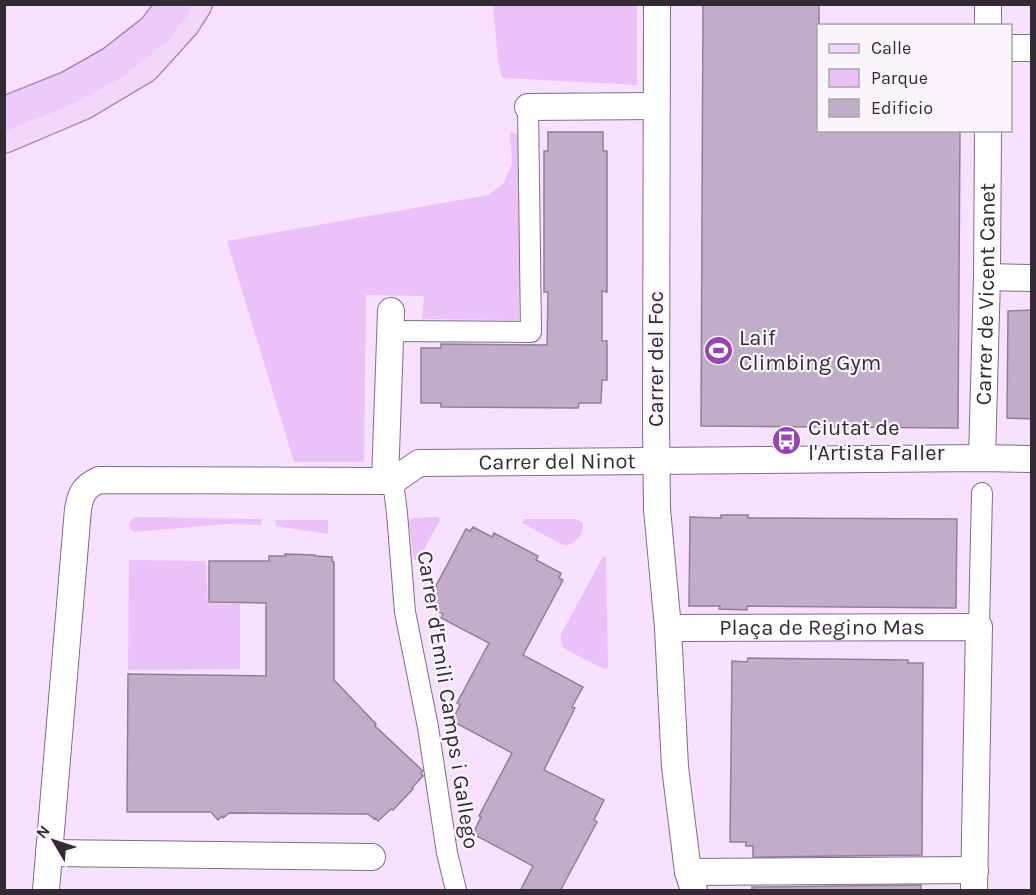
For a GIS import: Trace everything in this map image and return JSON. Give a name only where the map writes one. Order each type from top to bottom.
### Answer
[{"type":"highway","points":[[4,114],[69,88],[113,63],[154,30],[176,4]]},
{"type":"main road","points":[[4,136],[82,103],[144,66],[183,23],[195,4]]},
{"type":"street","name":"Carrer del Foc","points":[[657,4],[657,509],[668,628],[675,767],[691,881]]},
{"type":"street","points":[[988,4],[988,24]]},
{"type":"street","points":[[1012,48],[1032,48]]},
{"type":"street","points":[[46,891],[78,509],[81,497],[88,485],[99,480],[113,479],[389,481],[390,321],[531,332],[528,107],[656,106]]},
{"type":"street","name":"Carrer de Vicent Canet","points":[[982,458],[988,132]]},
{"type":"street","points":[[987,278],[1032,278]]},
{"type":"street","name":"Carrer del Ninot","points":[[389,481],[419,463],[1032,459]]},
{"type":"street","name":"Carrer d'Emili Camps i Gallego","points":[[389,481],[397,513],[405,612],[428,728],[447,852],[456,891]]},
{"type":"street","points":[[691,881],[975,880],[982,493]]},
{"type":"street","name":"Plaça de Regino Mas","points":[[668,628],[979,627]]},
{"type":"street","points":[[49,853],[372,857]]},
{"type":"green space","points":[[493,5],[637,5],[637,85],[502,78]]},
{"type":"green space","points":[[510,132],[522,135],[519,320],[422,319],[424,296],[366,295],[364,462],[294,462],[227,241],[488,195],[503,184],[512,164]]},
{"type":"green space","points":[[136,517],[262,519],[261,525],[228,524],[135,532],[129,525]]},
{"type":"green space","points":[[438,517],[440,520],[418,560],[414,560],[409,522],[411,518]]},
{"type":"green space","points":[[523,519],[576,519],[583,523],[583,527],[574,542],[563,545],[522,523]]},
{"type":"green space","points":[[276,520],[328,520],[328,534],[275,526]]},
{"type":"green space","points":[[603,557],[606,557],[608,664],[608,668],[604,669],[565,649],[561,638],[561,634]]},
{"type":"green space","points":[[129,560],[206,561],[208,603],[240,604],[240,669],[128,670]]},
{"type":"building","points":[[703,4],[819,4],[817,132],[960,132],[958,428],[701,426]]},
{"type":"building","points":[[548,132],[603,132],[603,151],[607,151],[607,292],[602,291],[602,341],[607,341],[607,380],[602,380],[601,403],[579,403],[578,408],[441,407],[441,403],[421,403],[421,348],[441,348],[441,344],[547,345],[548,292],[544,292],[544,151],[548,151]]},
{"type":"building","points":[[1032,310],[1032,419],[1007,418],[1008,311]]},
{"type":"building","points":[[721,515],[748,515],[748,518],[957,519],[956,608],[747,606],[747,610],[719,609],[720,606],[689,606],[690,517],[721,518]]},
{"type":"building","points":[[473,527],[492,537],[494,533],[538,556],[536,560],[561,573],[559,578],[563,580],[523,655],[583,687],[544,770],[604,800],[594,820],[597,822],[560,891],[520,891],[533,866],[473,834],[481,817],[479,816],[512,753],[452,721],[460,705],[457,703],[489,643],[441,618],[443,614],[430,607],[432,603],[428,601],[466,529],[470,531]]},
{"type":"building","points":[[285,554],[332,557],[334,562],[334,680],[376,724],[375,726],[423,771],[421,773],[423,776],[393,810],[391,809],[378,821],[368,814],[229,813],[218,820],[211,812],[127,812],[128,674],[266,676],[266,603],[209,602],[209,561],[269,561],[269,556],[286,556]]},
{"type":"building","points":[[748,658],[908,660],[908,663],[923,663],[922,855],[753,857],[753,846],[746,846],[746,842],[730,842],[732,661],[747,662]]},
{"type":"building","points":[[921,885],[921,891],[752,891],[752,887]]},
{"type":"place","name":"Laif Climbing Gym","points":[[718,351]]},
{"type":"place","name":"Ciutat de l'Artista Faller","points":[[787,441]]}]
